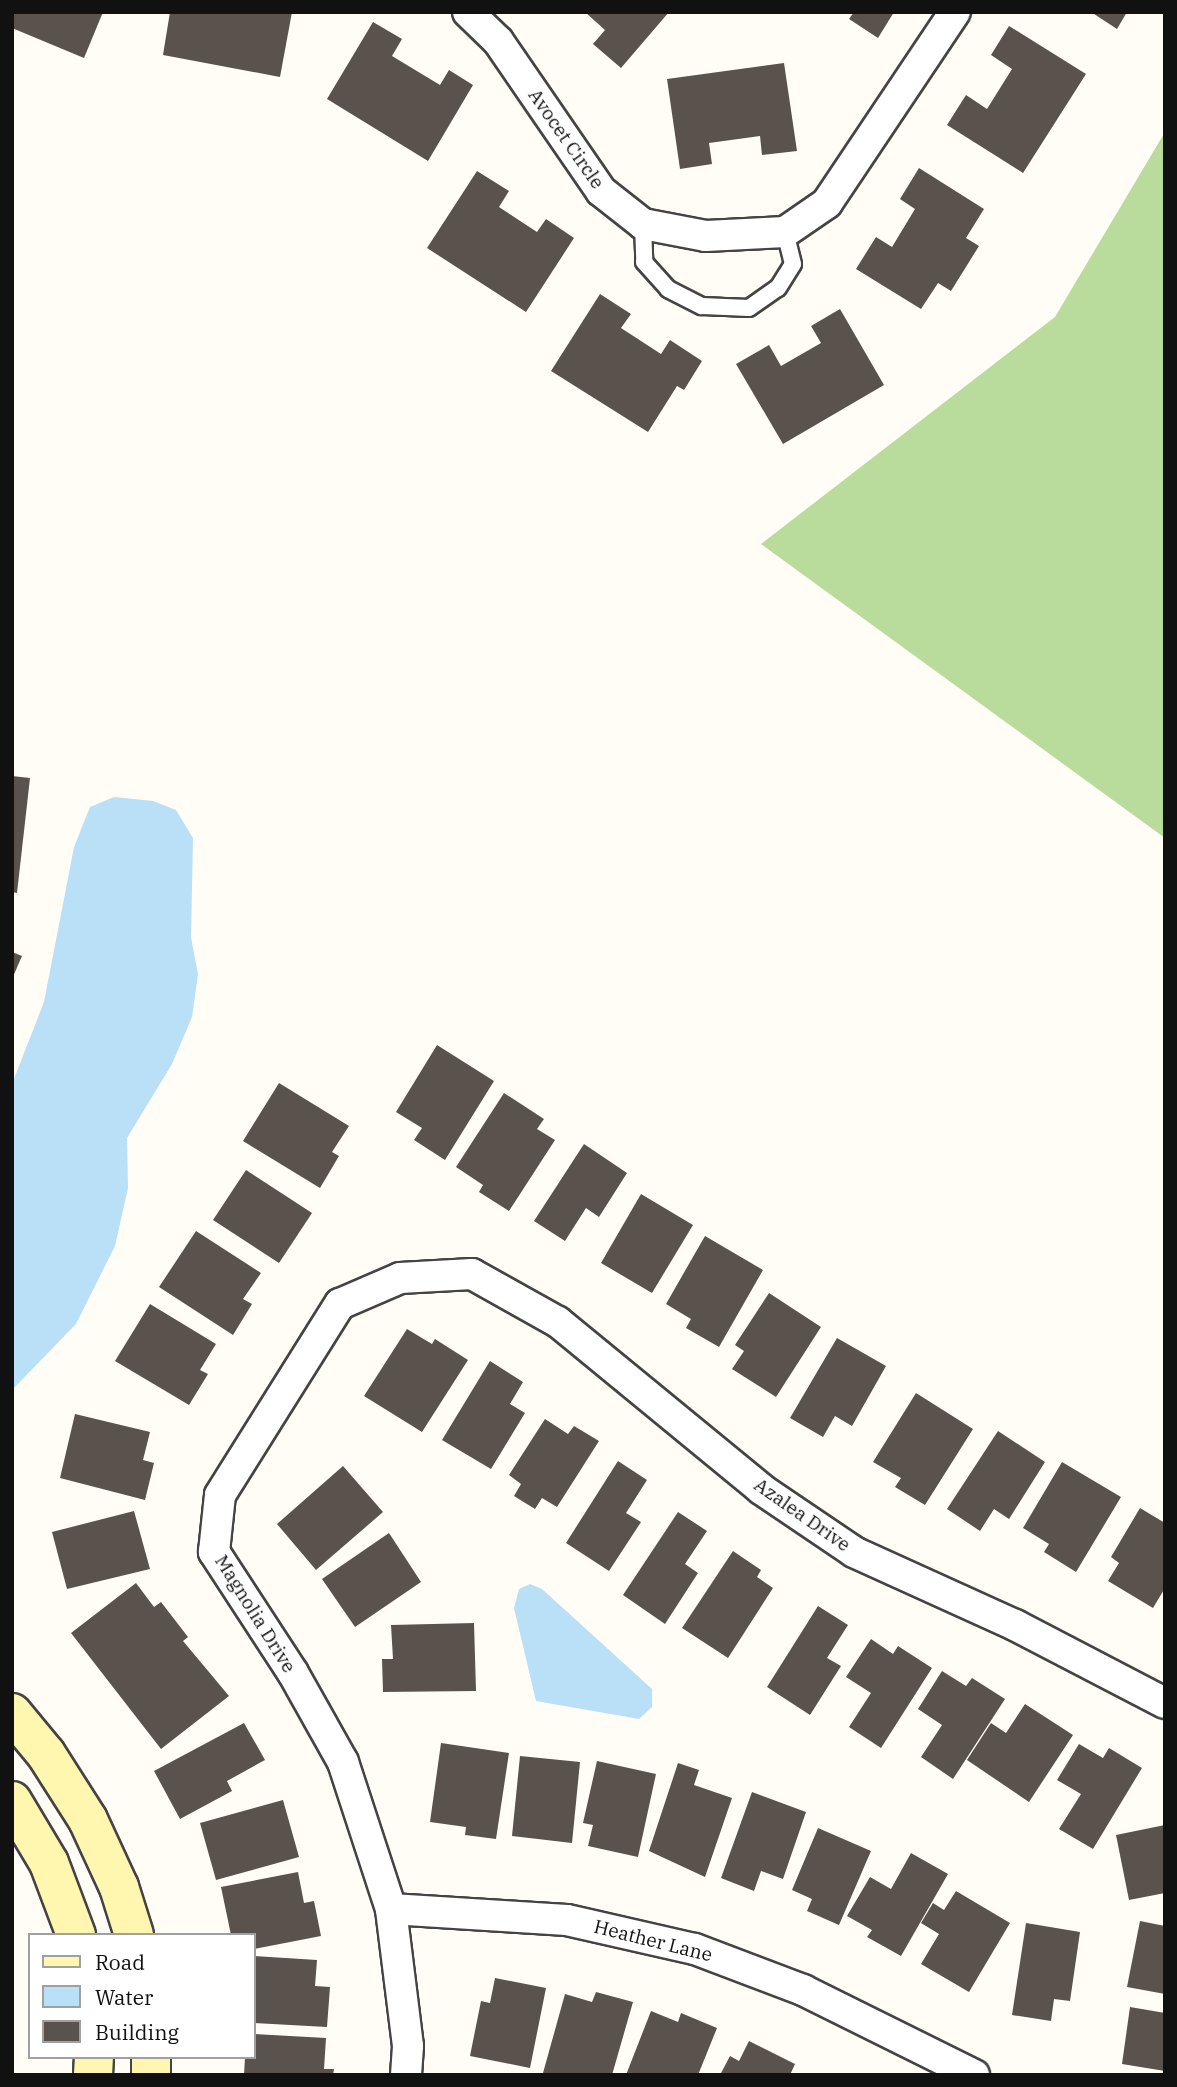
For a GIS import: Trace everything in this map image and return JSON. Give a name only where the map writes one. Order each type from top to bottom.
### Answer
[{"type":"street","name":"Avocet Circle","points":[[468,12],[498,41],[601,191],[643,224],[706,236],[785,232]]},
{"type":"street","points":[[785,232],[827,203],[955,12]]},
{"type":"street","name":"Azalea Drive","points":[[472,1274],[558,1322],[761,1489],[854,1552],[1014,1625],[1165,1703]]},
{"type":"street","name":"Magnolia Drive","points":[[406,2075],[408,2046],[391,1909],[343,1762],[293,1673],[214,1552],[220,1495],[340,1304],[400,1278],[472,1274]]},
{"type":"street","points":[[12,1713],[46,1754],[88,1820],[119,1887],[133,1933]]},
{"type":"street","points":[[12,1801],[49,1863],[75,1933]]},
{"type":"street","name":"Heather Lane","points":[[391,1909],[568,1920],[695,1949],[803,1990],[974,2075]]},
{"type":"lane","points":[[643,224],[644,262],[668,289],[702,306],[749,309],[778,288],[793,264],[785,232]]},
{"type":"green space","points":[[1165,132],[1165,838],[761,544],[1055,317]]},
{"type":"water","points":[[114,797],[153,801],[176,810],[193,838],[191,937],[198,974],[192,1017],[172,1064],[127,1138],[128,1188],[115,1246],[76,1324],[12,1390],[12,1084],[44,1002],[74,847],[90,807]]},
{"type":"water","points":[[530,1584],[542,1589],[652,1689],[652,1707],[639,1719],[536,1701],[514,1608],[519,1589]]},
{"type":"building","points":[[12,12],[103,12],[84,58],[12,28]]},
{"type":"building","points":[[170,12],[292,12],[280,77],[163,55]]},
{"type":"building","points":[[585,12],[669,12],[621,68],[593,44],[605,30]]},
{"type":"building","points":[[854,12],[894,12],[878,38],[849,19]]},
{"type":"building","points":[[1091,12],[1127,12],[1117,29]]},
{"type":"building","points":[[373,22],[402,39],[392,56],[440,85],[449,70],[473,85],[428,161],[327,99]]},
{"type":"building","points":[[1009,26],[1086,74],[1023,173],[947,125],[966,95],[987,109],[1012,69],[991,55]]},
{"type":"building","points":[[784,63],[797,151],[762,155],[760,136],[709,143],[712,164],[680,169],[667,79]]},
{"type":"building","points":[[919,168],[984,209],[966,238],[979,246],[951,291],[938,283],[921,309],[856,269],[876,237],[892,247],[915,209],[900,199]]},
{"type":"building","points":[[477,171],[509,191],[499,207],[537,232],[546,219],[574,238],[526,312],[427,248]]},
{"type":"building","points":[[600,294],[631,314],[621,328],[661,354],[670,340],[702,361],[684,390],[677,386],[648,432],[551,371]]},
{"type":"building","points":[[840,309],[884,385],[783,444],[736,364],[769,345],[781,366],[821,343],[811,326]]},
{"type":"building","points":[[12,776],[30,778],[17,893],[12,892]]},
{"type":"building","points":[[12,952],[22,956],[12,979]]},
{"type":"building","points":[[437,1045],[494,1081],[445,1160],[414,1140],[422,1128],[396,1112]]},
{"type":"building","points":[[279,1083],[349,1126],[332,1152],[339,1156],[320,1188],[243,1141]]},
{"type":"building","points":[[504,1093],[544,1119],[537,1129],[555,1140],[509,1211],[479,1192],[483,1185],[456,1167]]},
{"type":"building","points":[[584,1144],[627,1173],[599,1217],[586,1208],[565,1241],[534,1221]]},
{"type":"building","points":[[246,1170],[312,1213],[279,1263],[213,1220]]},
{"type":"building","points":[[641,1194],[693,1225],[652,1293],[601,1263]]},
{"type":"building","points":[[196,1231],[261,1273],[243,1299],[252,1304],[233,1335],[159,1287]]},
{"type":"building","points":[[705,1236],[763,1270],[719,1347],[686,1328],[691,1319],[666,1304]]},
{"type":"building","points":[[769,1293],[821,1327],[776,1397],[732,1369],[744,1351],[735,1345]]},
{"type":"building","points":[[150,1304],[216,1344],[200,1370],[208,1374],[189,1405],[115,1361]]},
{"type":"building","points":[[407,1329],[432,1344],[435,1339],[468,1360],[422,1432],[364,1396]]},
{"type":"building","points":[[837,1338],[886,1366],[852,1426],[835,1416],[823,1437],[790,1418]]},
{"type":"building","points":[[490,1361],[523,1382],[510,1404],[525,1413],[491,1469],[442,1440]]},
{"type":"building","points":[[916,1393],[973,1429],[925,1505],[895,1487],[901,1478],[873,1462]]},
{"type":"building","points":[[75,1414],[150,1432],[143,1460],[154,1463],[145,1500],[60,1478]]},
{"type":"building","points":[[545,1419],[568,1434],[574,1426],[599,1441],[557,1507],[542,1498],[535,1509],[514,1496],[521,1484],[509,1475]]},
{"type":"building","points":[[998,1431],[1045,1462],[1009,1519],[994,1509],[980,1531],[947,1509]]},
{"type":"building","points":[[618,1461],[647,1480],[626,1513],[641,1522],[609,1571],[566,1543]]},
{"type":"building","points":[[1062,1462],[1121,1497],[1076,1572],[1044,1552],[1049,1544],[1023,1528]]},
{"type":"building","points":[[343,1466],[383,1512],[316,1570],[277,1524]]},
{"type":"building","points":[[1140,1508],[1165,1523],[1165,1588],[1153,1608],[1108,1581],[1119,1563],[1111,1557]]},
{"type":"building","points":[[134,1511],[150,1569],[67,1589],[52,1532]]},
{"type":"building","points":[[678,1512],[707,1531],[685,1564],[698,1573],[665,1624],[623,1595]]},
{"type":"building","points":[[389,1533],[421,1582],[355,1627],[322,1579]]},
{"type":"building","points":[[733,1551],[761,1570],[757,1577],[773,1588],[728,1658],[682,1628]]},
{"type":"building","points":[[136,1583],[154,1607],[161,1602],[188,1637],[183,1641],[229,1696],[161,1749],[71,1633]]},
{"type":"building","points":[[818,1606],[848,1625],[827,1658],[841,1666],[810,1715],[767,1687]]},
{"type":"building","points":[[474,1623],[476,1691],[383,1692],[382,1659],[393,1659],[391,1625]]},
{"type":"building","points":[[871,1639],[893,1654],[898,1646],[932,1668],[881,1748],[849,1727],[871,1693],[846,1677]]},
{"type":"building","points":[[942,1671],[966,1686],[972,1678],[1005,1699],[953,1779],[921,1757],[942,1725],[918,1709]]},
{"type":"building","points":[[1025,1704],[1073,1735],[1029,1802],[967,1760],[991,1723],[1006,1733]]},
{"type":"building","points":[[244,1723],[265,1760],[227,1781],[232,1791],[180,1819],[154,1771]]},
{"type":"building","points":[[441,1743],[509,1753],[496,1839],[465,1835],[466,1827],[430,1822]]},
{"type":"building","points":[[1079,1744],[1103,1758],[1109,1748],[1142,1768],[1093,1849],[1059,1829],[1081,1794],[1057,1780]]},
{"type":"building","points":[[520,1756],[580,1762],[572,1843],[512,1836]]},
{"type":"building","points":[[597,1761],[656,1774],[638,1857],[588,1846],[593,1825],[583,1823]]},
{"type":"building","points":[[678,1763],[699,1770],[694,1785],[732,1798],[705,1877],[649,1851]]},
{"type":"building","points":[[752,1792],[806,1812],[783,1879],[761,1871],[754,1891],[721,1878]]},
{"type":"building","points":[[283,1800],[299,1857],[216,1880],[200,1823]]},
{"type":"building","points":[[1165,1825],[1165,1893],[1129,1900],[1116,1835]]},
{"type":"building","points":[[818,1828],[871,1851],[839,1925],[807,1911],[812,1899],[792,1890]]},
{"type":"building","points":[[911,1853],[948,1874],[901,1956],[867,1937],[872,1930],[847,1916],[870,1877],[891,1889]]},
{"type":"building","points":[[298,1872],[304,1903],[314,1901],[321,1936],[256,1949],[256,1933],[231,1933],[221,1887]]},
{"type":"building","points":[[956,1891],[1010,1923],[969,1992],[921,1964],[939,1934],[921,1923],[933,1903],[944,1910]]},
{"type":"building","points":[[1140,1921],[1165,1926],[1165,1994],[1127,1987]]},
{"type":"building","points":[[1026,1923],[1080,1932],[1070,2001],[1054,1999],[1051,2021],[1012,2015]]},
{"type":"building","points":[[256,1956],[317,1960],[315,1986],[330,1987],[327,2027],[256,2023]]},
{"type":"building","points":[[495,1978],[546,1988],[530,2068],[470,2056],[481,2001],[490,2003]]},
{"type":"building","points":[[596,1992],[633,2002],[612,2075],[543,2073],[565,1994],[592,2002]]},
{"type":"building","points":[[1130,2007],[1165,2013],[1165,2071],[1122,2064]]},
{"type":"building","points":[[651,2011],[678,2022],[681,2013],[717,2028],[698,2075],[626,2075]]},
{"type":"building","points":[[256,2034],[326,2038],[324,2069],[334,2069],[333,2075],[244,2075],[245,2059],[256,2059]]},
{"type":"building","points":[[749,2041],[795,2064],[790,2075],[720,2075],[730,2056],[739,2061]]}]
